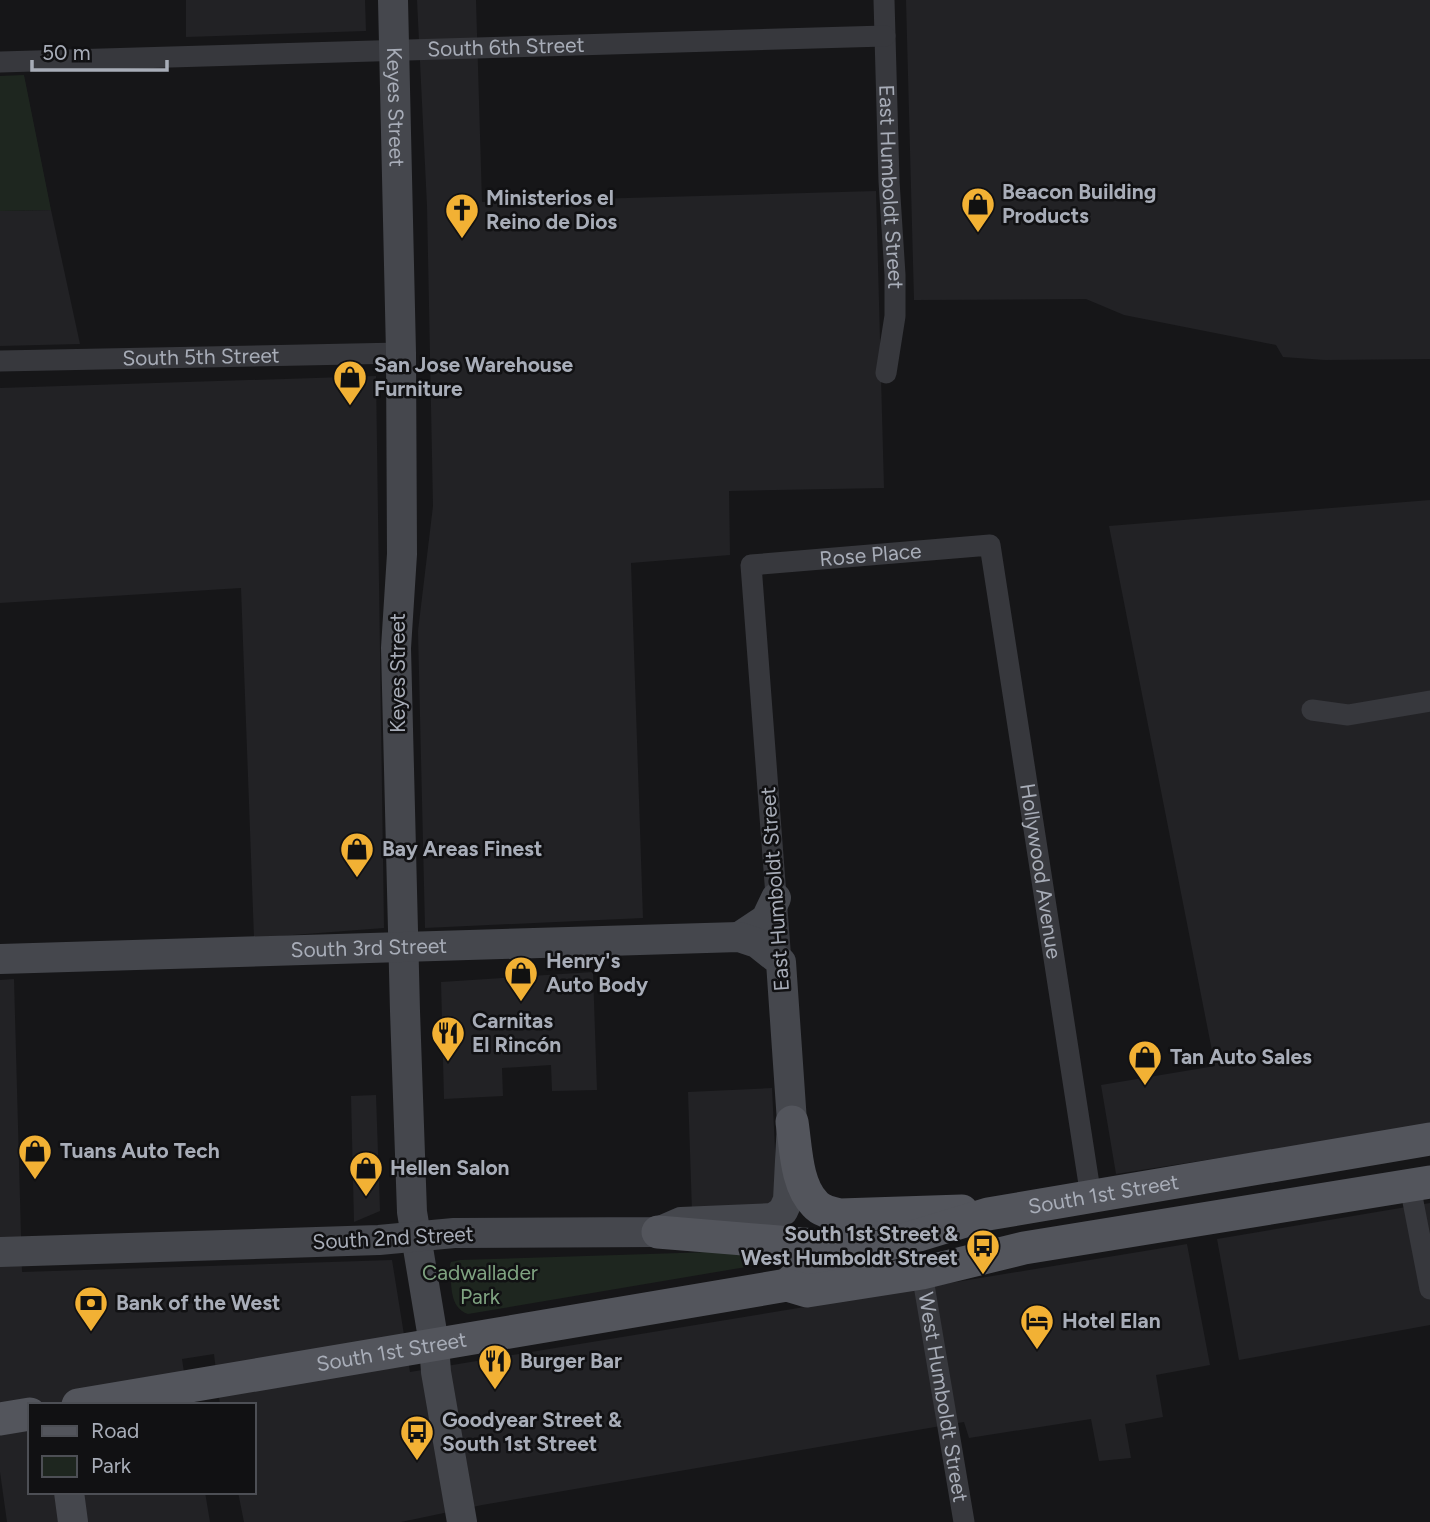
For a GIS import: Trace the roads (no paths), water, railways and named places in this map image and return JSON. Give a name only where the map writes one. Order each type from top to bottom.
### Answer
[{"type":"main road","points":[[792,1122],[802,1181],[810,1197],[822,1210],[840,1215],[958,1210],[988,1214]]},
{"type":"main road","name":"South 1st Street","points":[[787,1285],[804,1270],[988,1214],[1430,1139]]},
{"type":"main road","name":"South 1st Street","points":[[90,1403],[787,1285],[807,1291],[922,1273],[1024,1248],[1420,1184]]},
{"type":"main road","points":[[658,1232],[867,1250],[925,1252],[998,1242],[1024,1248]]},
{"type":"main road","points":[[0,1419],[28,1414]]},
{"type":"street","name":"Keyes Street","points":[[393,0],[401,353],[402,554],[396,648],[412,1212],[462,1522]]},
{"type":"street","name":"East Humboldt Street","points":[[884,0],[889,181],[895,275],[895,316],[886,373]]},
{"type":"street","name":"South 6th Street","points":[[0,62],[885,36]]},
{"type":"street","name":"South 5th Street","points":[[0,361],[401,353]]},
{"type":"street","name":"Rose Place","points":[[751,565],[990,545]]},
{"type":"street","name":"Hollywood Avenue","points":[[990,545],[1091,1197]]},
{"type":"street","name":"East Humboldt Street","points":[[751,565],[792,1122],[790,1188],[783,1211]]},
{"type":"street","points":[[1312,710],[1348,715],[1430,701]]},
{"type":"street","points":[[739,937],[766,919],[776,898]]},
{"type":"street","name":"South 3rd Street","points":[[0,959],[739,937]]},
{"type":"street","points":[[739,937],[757,943],[781,962]]},
{"type":"street","points":[[1420,1184],[1430,1289]]},
{"type":"street","name":"South 2nd Street","points":[[0,1252],[379,1240],[454,1233],[658,1232],[681,1222],[758,1220],[773,1218],[783,1211]]},
{"type":"street","name":"West Humboldt Street","points":[[922,1273],[964,1522]]},
{"type":"street","points":[[69,1494],[73,1522]]},
{"type":"place","name":"Beacon Building Products","points":[[978,234]]},
{"type":"place","name":"Ministerios el Reino de Dios","points":[[462,240]]},
{"type":"place","name":"San Jose Warehouse Furniture","points":[[350,407]]},
{"type":"place","name":"Bay Areas Finest","points":[[357,879]]},
{"type":"place","name":"Henry's Auto Body","points":[[521,1003]]},
{"type":"place","name":"Carnitas El Rincón","points":[[448,1063]]},
{"type":"place","name":"Tan Auto Sales","points":[[1145,1087]]},
{"type":"place","name":"Tuans Auto Tech","points":[[35,1181]]},
{"type":"place","name":"Hellen Salon","points":[[366,1198]]},
{"type":"place","name":"South 1st Street & West Humboldt Street","points":[[983,1276]]},
{"type":"place","name":"Bank of the West","points":[[91,1333]]},
{"type":"place","name":"Hotel Elan","points":[[1037,1351]]},
{"type":"place","name":"Burger Bar","points":[[495,1391]]},
{"type":"place","name":"Goodyear Street & South 1st Street","points":[[417,1462]]},
{"type":"park label","name":"Cadwallader Park","points":[[480,1285]]}]
